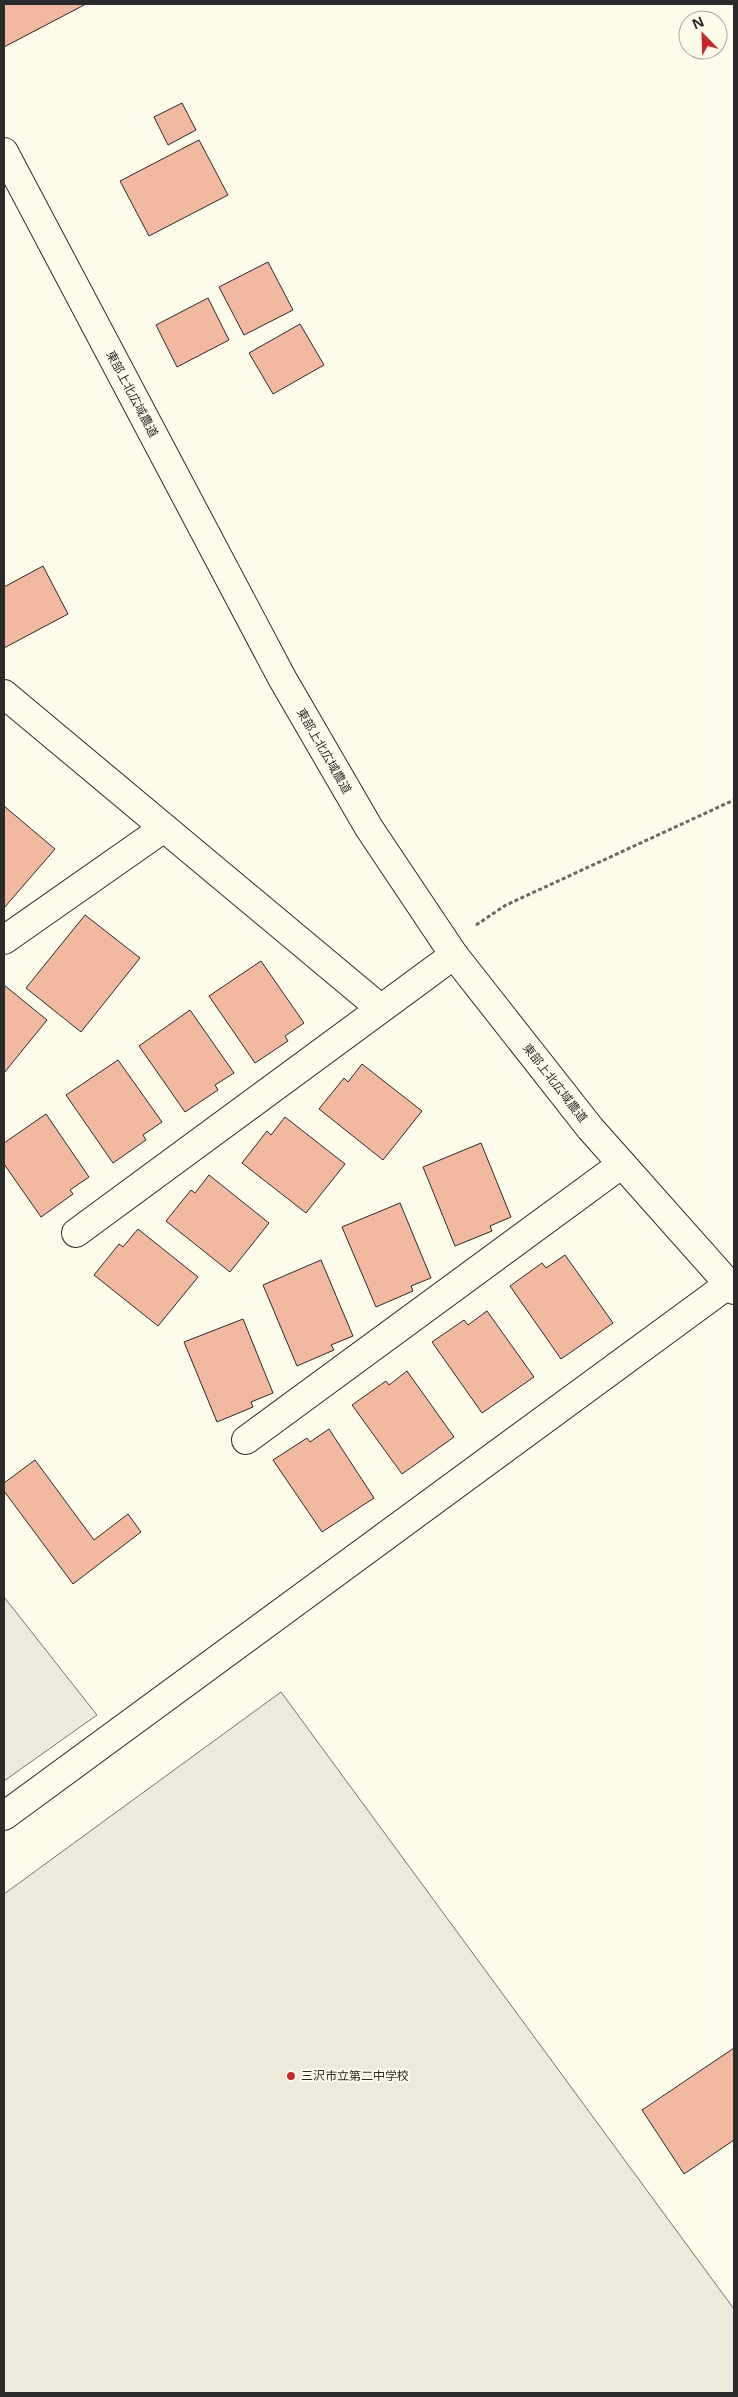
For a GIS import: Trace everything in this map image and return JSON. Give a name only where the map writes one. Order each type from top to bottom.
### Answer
[{"type":"street","name":"東部上北広域農道","points":[[4,152],[282,678],[369,828],[450,949],[590,1128],[731,1287]]},
{"type":"street","points":[[4,694],[380,1008]]},
{"type":"street","points":[[4,940],[164,828]]},
{"type":"street","points":[[76,1233],[380,1008],[450,949]]},
{"type":"street","points":[[246,1440],[622,1164]]},
{"type":"street","points":[[4,1816],[731,1287]]},
{"type":"path","points":[[450,949],[506,905],[734,800]]},
{"type":"shaded area","points":[[4,1597],[97,1715],[4,1781]]},
{"type":"shaded area","name":"三沢市立第二中学校","points":[[281,1692],[734,2309],[734,2393],[4,2393],[4,1894]]},
{"type":"building","points":[[4,4],[86,4],[4,47]]},
{"type":"building","points":[[182,103],[196,130],[168,145],[154,117]]},
{"type":"building","points":[[199,140],[228,195],[149,236],[120,181]]},
{"type":"building","points":[[268,262],[293,310],[244,335],[219,287]]},
{"type":"building","points":[[208,298],[229,340],[177,367],[156,325]]},
{"type":"building","points":[[300,324],[324,365],[273,394],[249,353]]},
{"type":"building","points":[[43,566],[68,614],[4,648],[4,587]]},
{"type":"building","points":[[4,806],[55,849],[4,908]]},
{"type":"building","points":[[85,915],[140,958],[81,1032],[26,988]]},
{"type":"building","points":[[261,961],[304,1023],[285,1036],[288,1041],[255,1063],[209,996]]},
{"type":"building","points":[[4,985],[47,1020],[4,1073]]},
{"type":"building","points":[[190,1010],[234,1073],[215,1085],[218,1090],[185,1112],[139,1046]]},
{"type":"building","points":[[118,1060],[162,1122],[143,1135],[146,1140],[113,1163],[66,1095]]},
{"type":"building","points":[[362,1064],[422,1111],[383,1160],[319,1109],[344,1078],[348,1082]]},
{"type":"building","points":[[46,1114],[89,1177],[70,1190],[73,1194],[41,1217],[4,1164],[4,1143]]},
{"type":"building","points":[[285,1117],[345,1164],[306,1213],[242,1163],[267,1131],[271,1135]]},
{"type":"building","points":[[481,1143],[511,1217],[490,1226],[492,1231],[455,1246],[423,1167]]},
{"type":"building","points":[[209,1175],[269,1223],[230,1272],[166,1221],[191,1190],[195,1193]]},
{"type":"building","points":[[400,1203],[431,1278],[411,1286],[413,1291],[376,1307],[342,1227]]},
{"type":"building","points":[[138,1229],[198,1277],[158,1326],[94,1275],[119,1244],[123,1247]]},
{"type":"building","points":[[565,1255],[613,1323],[561,1359],[510,1286],[542,1263],[546,1268]]},
{"type":"building","points":[[321,1260],[353,1336],[331,1345],[334,1350],[297,1366],[263,1285]]},
{"type":"building","points":[[487,1311],[534,1377],[482,1413],[432,1342],[464,1320],[468,1325]]},
{"type":"building","points":[[243,1319],[273,1393],[251,1402],[253,1407],[217,1422],[184,1342]]},
{"type":"building","points":[[407,1371],[454,1437],[402,1474],[352,1405],[386,1381],[389,1385]]},
{"type":"building","points":[[329,1429],[374,1498],[322,1532],[273,1460],[307,1438],[310,1442]]},
{"type":"building","points":[[35,1460],[94,1540],[128,1514],[141,1532],[73,1584],[4,1491],[4,1483]]},
{"type":"building","points":[[734,2048],[734,2140],[684,2174],[642,2110]]},
{"type":"place","name":"三沢市立第二中学校","points":[[291,2076]]}]
